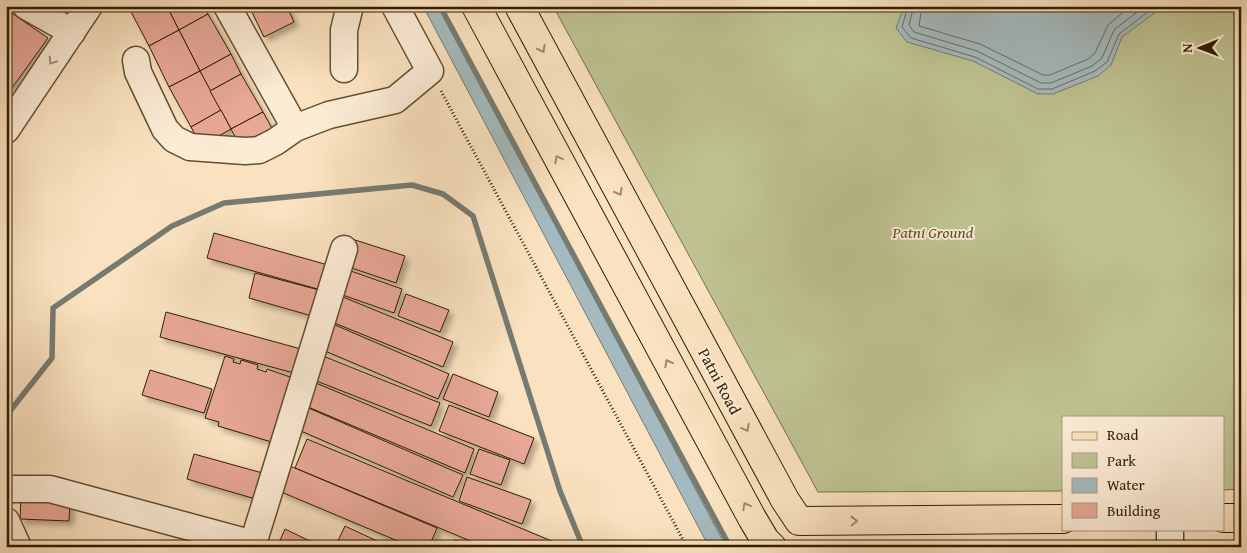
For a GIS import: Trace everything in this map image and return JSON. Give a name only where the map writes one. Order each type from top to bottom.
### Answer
[{"type":"main road","points":[[476,6],[747,510],[765,540],[772,547]]},
{"type":"main road","name":"Patni Road","points":[[518,6],[785,500],[799,521],[1062,520]]},
{"type":"main road","points":[[1224,518],[1241,518]]},
{"type":"street","points":[[26,6],[72,32]]},
{"type":"street","points":[[6,130],[89,6]]},
{"type":"street","points":[[226,6],[295,128]]},
{"type":"street","points":[[344,69],[344,30],[350,6]]},
{"type":"street","points":[[136,60],[138,72],[165,129],[174,139],[190,147],[245,151],[260,150],[295,128],[328,115],[396,100],[430,71],[395,6]]},
{"type":"street","points":[[6,491],[11,489],[50,489],[252,545],[344,249]]},
{"type":"street","points":[[6,521],[18,547]]},
{"type":"street","points":[[1170,530],[1170,547]]},
{"type":"path","points":[[430,71],[687,547]]},
{"type":"green space","name":"Patni Ground","points":[[553,6],[1241,6],[1241,489],[1224,490],[1224,416],[1062,416],[1062,491],[818,492]]},
{"type":"water","points":[[423,6],[440,6],[726,547],[709,547]]},
{"type":"water","points":[[904,6],[1164,6],[1122,37],[1111,65],[1098,76],[1053,94],[1038,94],[973,61],[907,42],[896,28]]},
{"type":"building","points":[[128,6],[167,6],[179,30],[149,46]]},
{"type":"building","points":[[167,6],[203,6],[208,14],[179,30]]},
{"type":"building","points":[[249,6],[287,6],[294,22],[264,37]]},
{"type":"building","points":[[6,9],[48,38],[9,92],[6,90]]},
{"type":"building","points":[[208,14],[231,54],[200,71],[179,30]]},
{"type":"building","points":[[179,30],[200,71],[169,87],[149,46]]},
{"type":"building","points":[[231,54],[241,74],[210,91],[200,71]]},
{"type":"building","points":[[200,71],[221,110],[191,127],[169,87]]},
{"type":"building","points":[[241,74],[263,112],[231,129],[210,91]]},
{"type":"building","points":[[221,110],[231,129],[201,146],[191,127]]},
{"type":"building","points":[[263,112],[274,132],[241,148],[231,129]]},
{"type":"building","points":[[214,233],[328,265],[321,290],[207,258]]},
{"type":"building","points":[[352,239],[405,256],[396,283],[343,265]]},
{"type":"building","points":[[345,269],[402,289],[394,313],[337,293]]},
{"type":"building","points":[[255,273],[319,290],[312,316],[249,298]]},
{"type":"building","points":[[406,294],[449,310],[440,332],[398,316]]},
{"type":"building","points":[[338,295],[453,342],[443,367],[327,320]]},
{"type":"building","points":[[166,312],[301,349],[294,373],[160,337]]},
{"type":"building","points":[[328,322],[449,374],[438,399],[318,348]]},
{"type":"building","points":[[318,354],[440,403],[431,426],[309,378]]},
{"type":"building","points":[[225,356],[234,359],[233,362],[240,364],[241,360],[258,365],[257,369],[266,372],[267,369],[296,379],[275,443],[218,426],[219,422],[205,418]]},
{"type":"building","points":[[150,370],[212,389],[204,413],[142,395]]},
{"type":"building","points":[[453,374],[498,392],[489,417],[443,399]]},
{"type":"building","points":[[311,381],[474,449],[465,473],[301,404]]},
{"type":"building","points":[[449,405],[534,438],[524,464],[439,431]]},
{"type":"building","points":[[304,406],[463,475],[453,497],[294,428]]},
{"type":"building","points":[[307,439],[566,547],[485,547],[295,468]]},
{"type":"building","points":[[479,449],[510,460],[501,485],[470,474]]},
{"type":"building","points":[[194,454],[266,474],[259,500],[187,479]]},
{"type":"building","points":[[290,466],[437,528],[429,547],[412,547],[279,491]]},
{"type":"building","points":[[467,477],[531,500],[522,524],[459,501]]},
{"type":"building","points":[[21,499],[70,500],[69,521],[20,519]]},
{"type":"building","points":[[345,526],[390,547],[335,547]]},
{"type":"building","points":[[285,529],[322,547],[277,547]]},
{"type":"building","points":[[455,540],[472,547],[452,547]]},
{"type":"waterway","points":[[440,6],[730,547]]},
{"type":"waterway","points":[[6,416],[52,358],[53,308],[172,226],[224,203],[412,185],[443,194],[473,216],[560,491],[583,547]]}]
